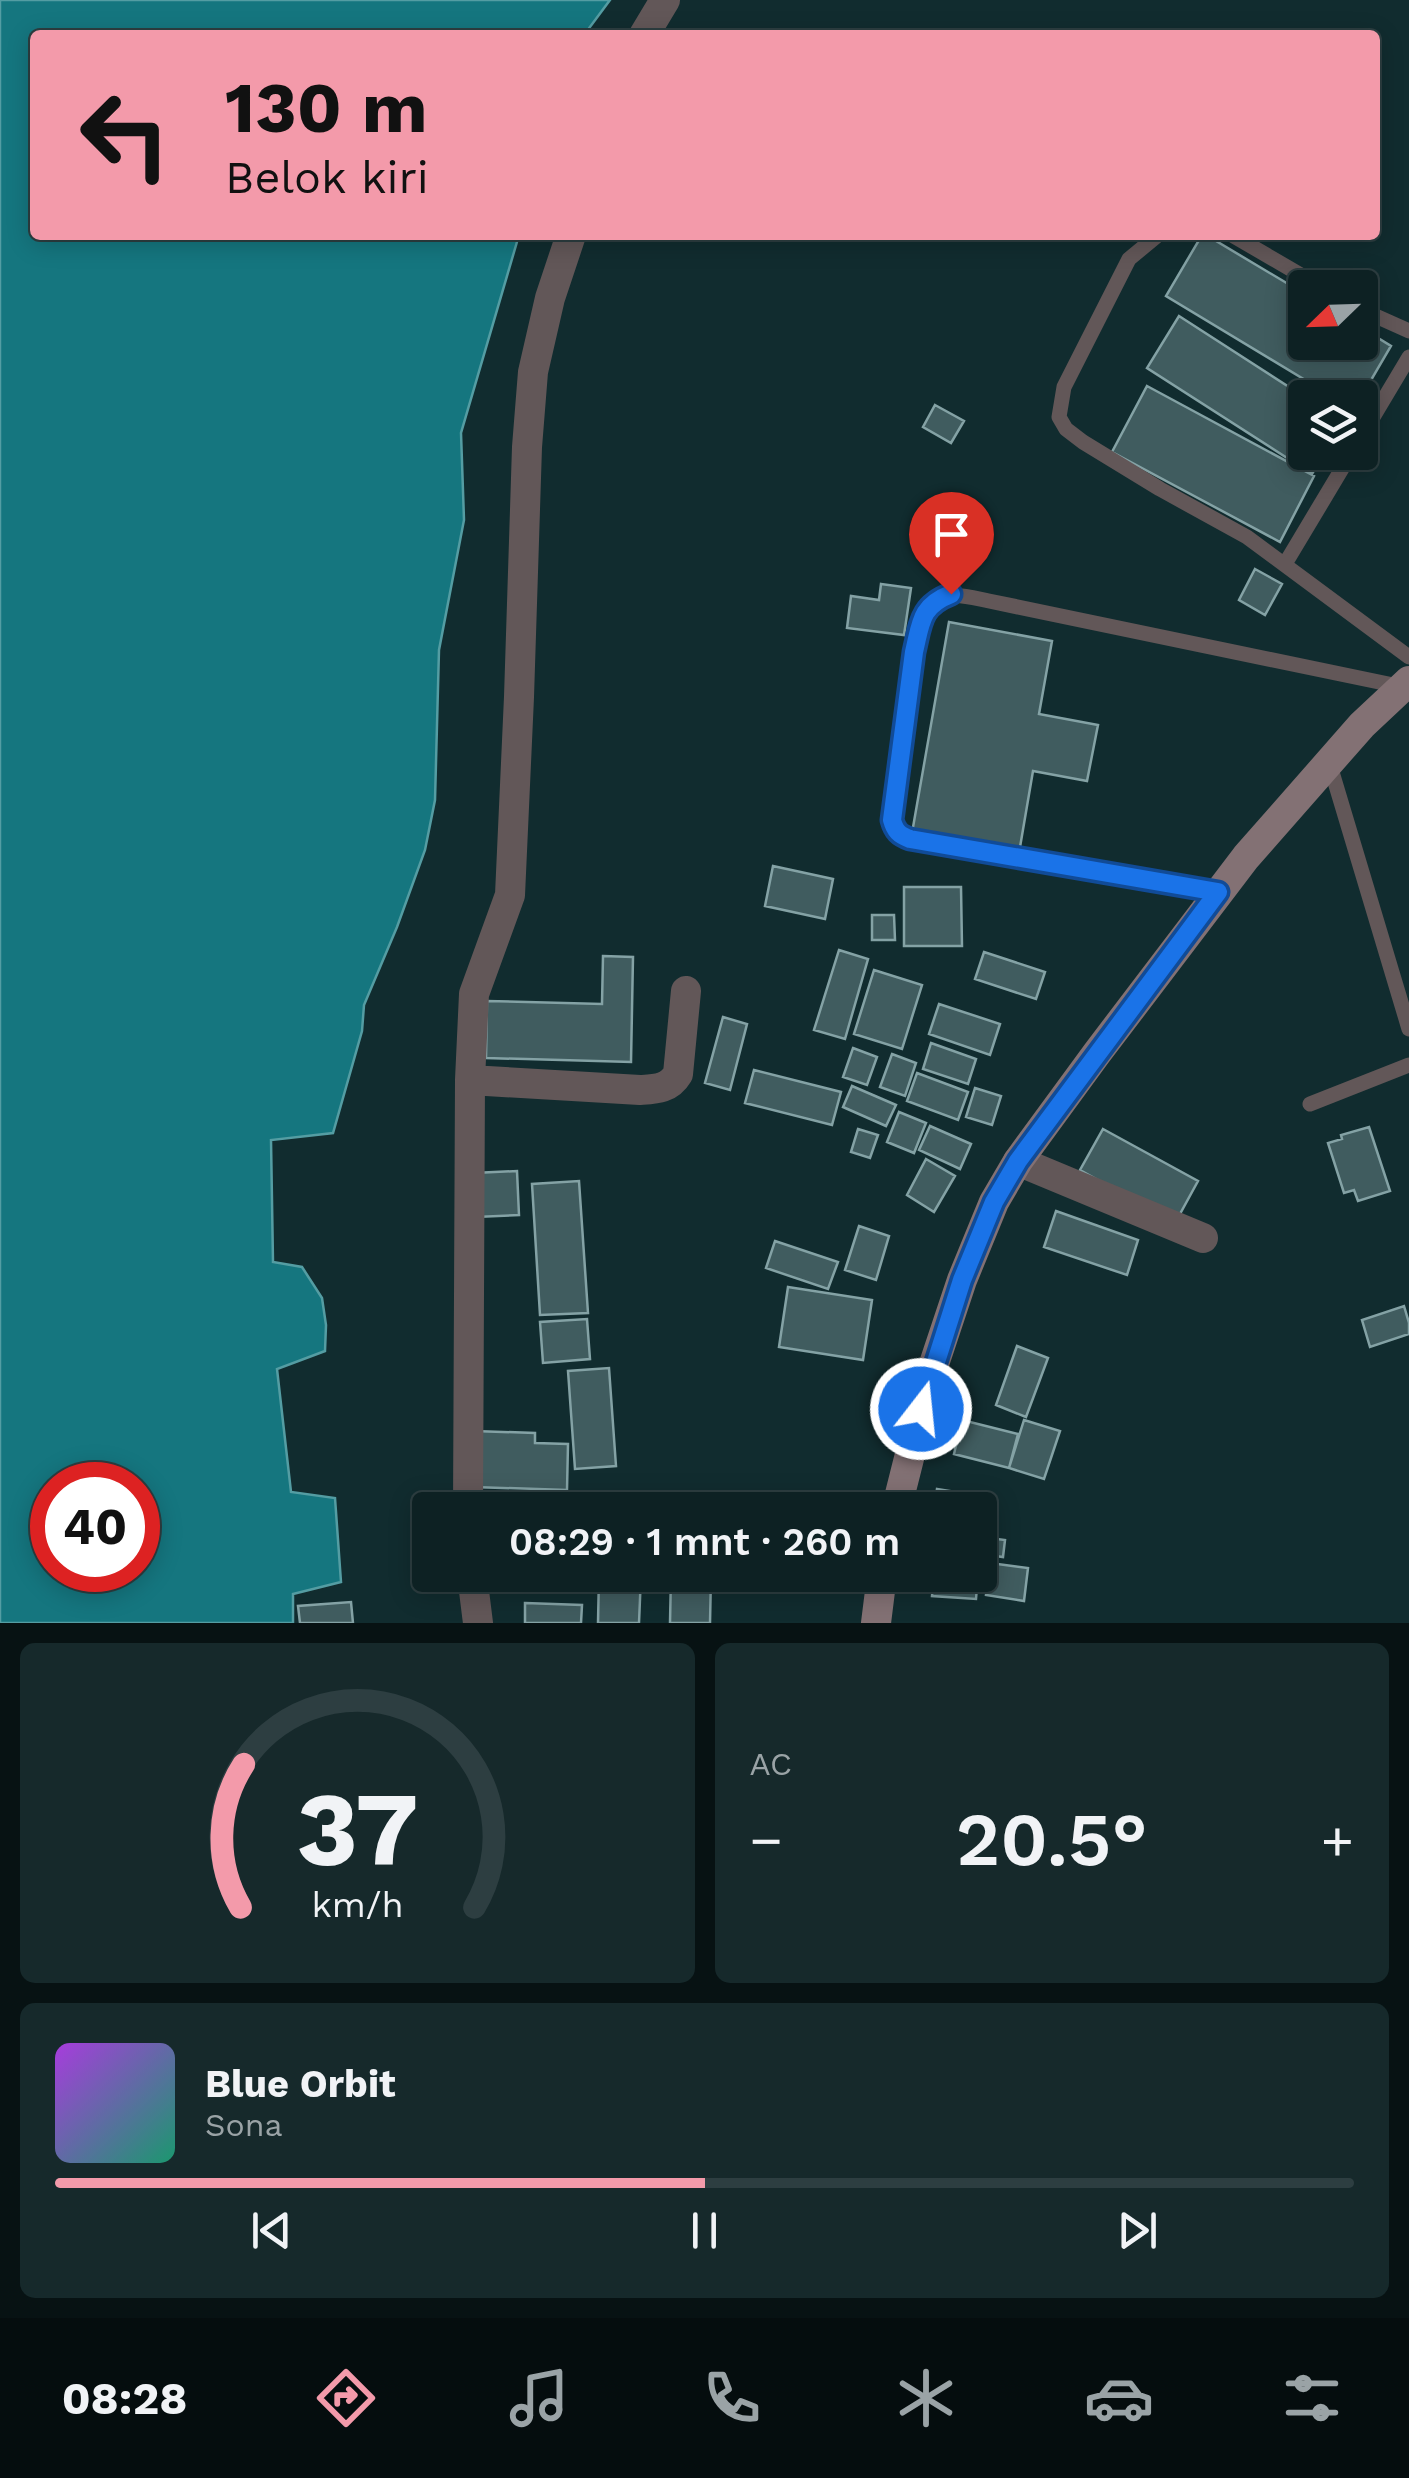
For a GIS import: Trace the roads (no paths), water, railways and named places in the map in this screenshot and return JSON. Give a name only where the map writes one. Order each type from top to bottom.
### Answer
[{"type":"street","points":[[647,30],[665,0]]},
{"type":"street","points":[[468,1492],[474,994],[510,895],[533,372],[550,298],[569,240]]},
{"type":"street","points":[[901,1492],[929,1379],[962,1280],[994,1202],[1018,1161],[1218,892],[1407,675]]},
{"type":"street","points":[[470,1080],[640,1090],[666,1086],[678,1074],[686,991]]},
{"type":"street","points":[[1018,1161],[1203,1238]]},
{"type":"street","points":[[474,1592],[478,1623]]},
{"type":"street","points":[[876,1623],[880,1592]]},
{"type":"lane","points":[[1152,240],[1129,259],[1064,387],[1059,417],[1066,429],[1247,537],[1285,564],[1407,675]]},
{"type":"lane","points":[[1241,240],[1292,270]]},
{"type":"lane","points":[[1378,318],[1409,331]]},
{"type":"lane","points":[[1378,409],[1409,358]]},
{"type":"lane","points":[[1285,564],[1341,470]]},
{"type":"lane","points":[[1218,892],[901,836],[892,820],[914,652],[924,612],[932,603],[951,594],[1407,675]]},
{"type":"lane","points":[[1330,762],[1409,1029]]},
{"type":"lane","points":[[1310,1104],[1409,1065]]},
{"type":"water","points":[[0,0],[610,0],[588,30],[30,30],[30,240],[518,240],[461,433],[464,520],[439,650],[435,800],[425,850],[364,1005],[362,1031],[333,1133],[271,1140],[273,1262],[302,1267],[322,1298],[326,1325],[325,1351],[277,1369],[291,1492],[335,1498],[341,1582],[293,1594],[293,1623],[0,1623]]}]
